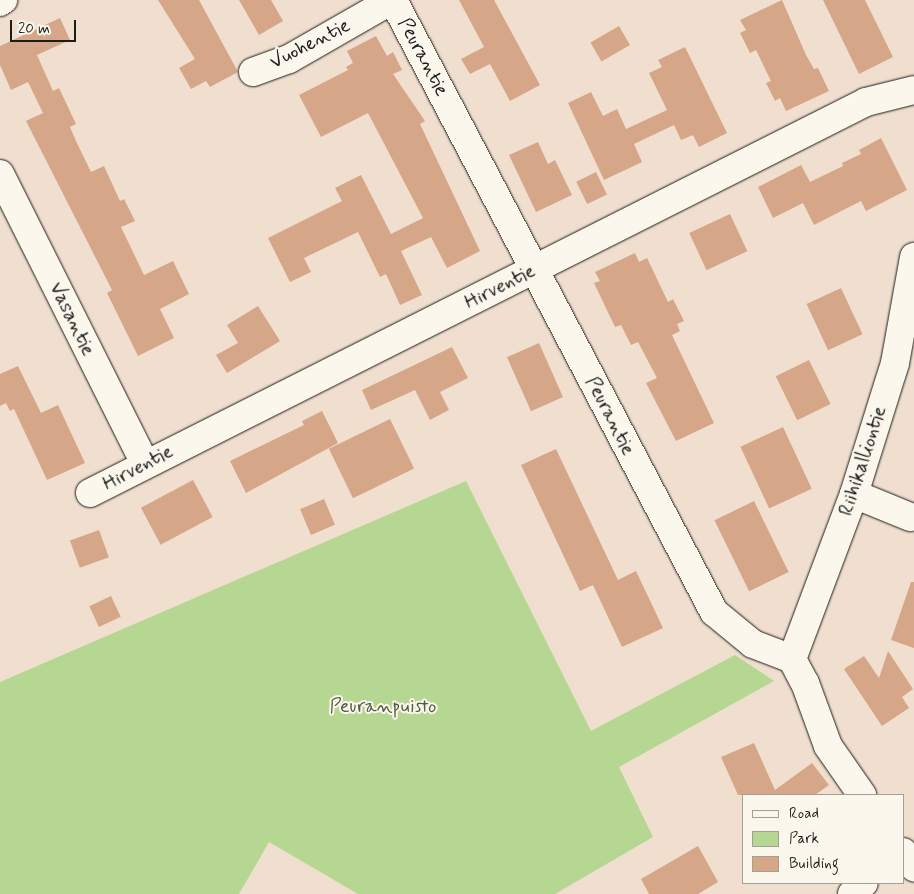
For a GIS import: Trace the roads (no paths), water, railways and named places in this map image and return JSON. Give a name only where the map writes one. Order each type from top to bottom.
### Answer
[{"type":"street","name":"Vuohentie","points":[[253,72],[289,59],[393,0]]},
{"type":"street","name":"Peurantie","points":[[393,0],[535,269],[647,490],[714,612],[753,644],[792,659]]},
{"type":"street","name":"Hirventie","points":[[90,493],[866,102],[914,90]]},
{"type":"street","name":"Vasantie","points":[[0,174],[145,464]]},
{"type":"street","name":"Riihikalliontie","points":[[792,659],[904,366],[914,257]]},
{"type":"street","points":[[854,494],[910,517]]},
{"type":"street","points":[[792,659],[805,682],[828,746],[861,794]]},
{"type":"street","points":[[904,853],[914,867]]},
{"type":"street","points":[[852,894],[863,884]]},
{"type":"park label","name":"Peuranpuisto","points":[[383,706]]}]
